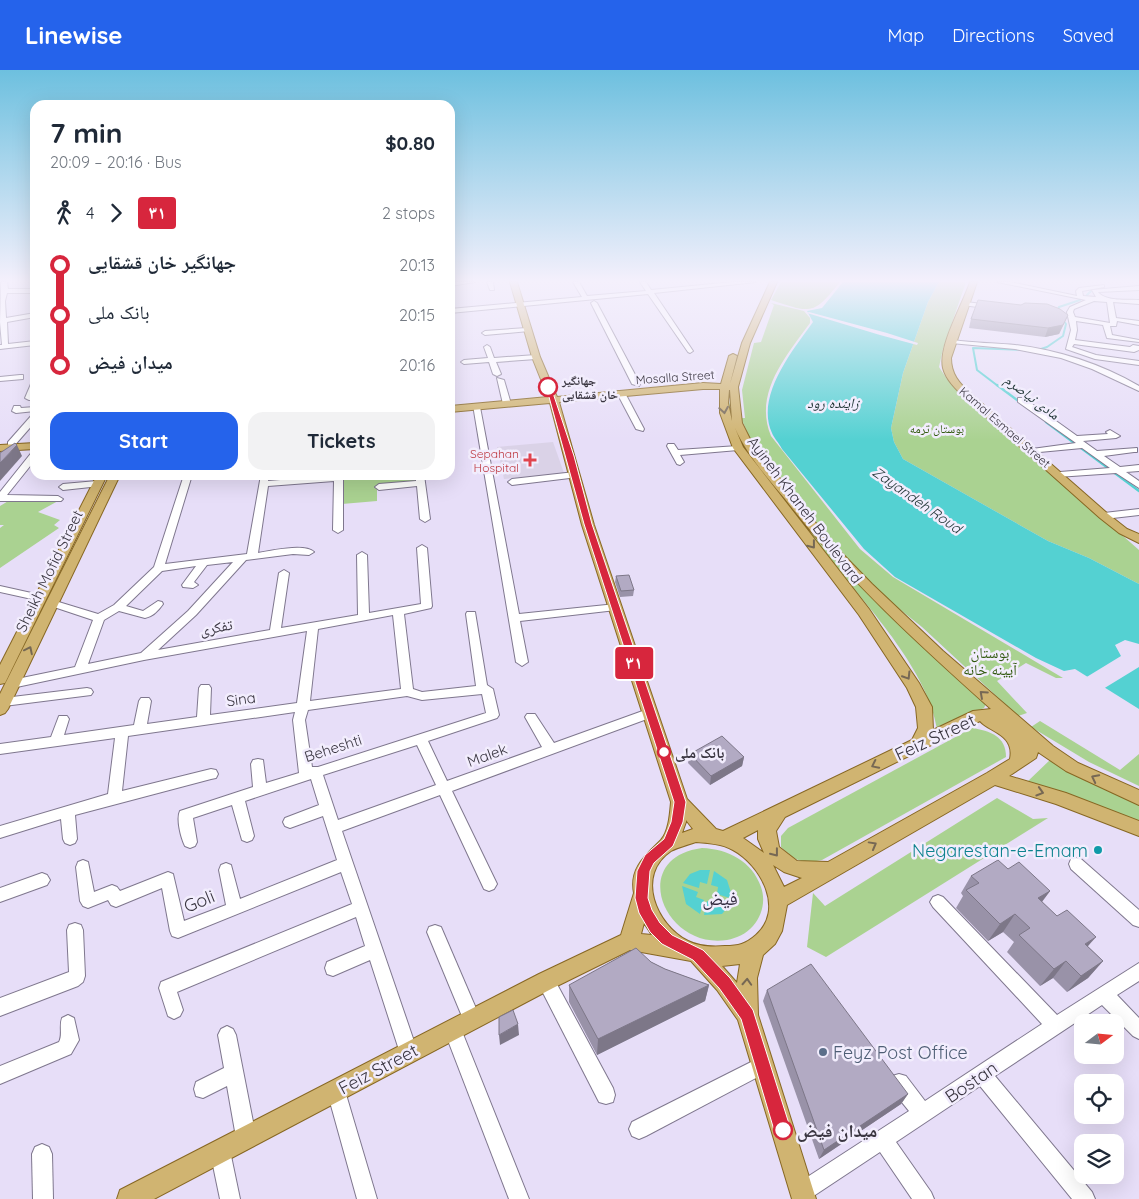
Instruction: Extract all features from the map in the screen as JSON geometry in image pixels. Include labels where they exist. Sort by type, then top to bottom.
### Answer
[{"type":"main road","points":[[529,335],[554,400],[588,524],[680,802],[677,822],[669,842]]},
{"type":"main road","name":"Ayineh Khaneh Boulevard","points":[[740,335],[729,387],[736,423],[748,446],[785,502],[864,612],[914,687],[924,707],[926,728],[918,743]]},
{"type":"main road","name":"Ayineh Khaneh Boulevard","points":[[751,335],[723,405],[727,424],[738,448],[785,502],[867,587],[1019,727]]},
{"type":"main road","name":"Kamal Esmael Street","points":[[955,335],[947,366],[958,385],[1104,516],[1121,530],[1139,539]]},
{"type":"main road","name":"Mosalla Street","points":[[455,409],[703,386],[729,387]]},
{"type":"main road","points":[[0,446],[11,444],[30,445]]},
{"type":"main road","points":[[0,446],[30,445]]},
{"type":"main road","name":"Sheikh Mofid Street","points":[[95,502],[100,480]]},
{"type":"main road","name":"Sheikh Mofid Street","points":[[2,706],[4,675],[47,601],[95,502],[111,480]]},
{"type":"main road","points":[[1121,530],[1139,548]]},
{"type":"main road","name":"Feiz Street","points":[[718,836],[780,811],[978,715],[992,715],[1010,720],[1019,727]]},
{"type":"main road","points":[[964,721],[983,720],[993,723],[1011,734],[1020,748],[1017,762]]},
{"type":"main road","points":[[779,900],[830,869],[993,778],[1030,754],[1031,746],[1027,736],[1019,727]]},
{"type":"main road","points":[[1019,727],[1047,750],[1072,766],[1139,798]]},
{"type":"main road","points":[[993,778],[1060,798],[1139,828]]},
{"type":"main road","points":[[680,802],[718,836],[738,844],[762,862],[770,873],[779,900],[779,911],[774,927],[764,941],[754,949],[728,958],[629,941],[642,898],[644,871],[649,859],[669,842],[682,837],[718,836]]},
{"type":"main road","points":[[780,811],[767,831],[767,841],[772,851],[780,860],[791,867],[803,870],[830,869]]},
{"type":"main road","points":[[642,898],[646,913],[655,927],[667,940],[690,952],[724,983],[747,1015]]},
{"type":"main road","name":"Feiz Street","points":[[129,1199],[149,1194],[246,1137],[546,981],[629,941]]},
{"type":"main road","points":[[754,949],[747,978],[747,1015],[803,1195]]},
{"type":"street","points":[[610,335],[636,384]]},
{"type":"street","points":[[679,335],[690,351]]},
{"type":"street","points":[[1070,345],[1072,335]]},
{"type":"street","points":[[1108,335],[1109,337],[1137,341]]},
{"type":"street","points":[[2,340],[30,341]]},
{"type":"street","points":[[953,342],[1029,350],[1102,368],[1139,388]]},
{"type":"street","points":[[1070,345],[1134,350],[1133,348],[1139,348]]},
{"type":"street","points":[[1070,345],[1095,357],[1139,363]]},
{"type":"street","points":[[487,347],[507,404]]},
{"type":"street","points":[[464,362],[536,357]]},
{"type":"street","points":[[0,379],[21,376]]},
{"type":"street","points":[[621,394],[640,429]]},
{"type":"street","points":[[1021,400],[1077,443],[1108,472],[1139,494]]},
{"type":"street","points":[[476,407],[522,662]]},
{"type":"street","points":[[18,408],[16,411],[30,413]]},
{"type":"street","points":[[11,444],[30,419]]},
{"type":"street","points":[[1055,431],[1077,443],[1139,485]]},
{"type":"street","points":[[1032,451],[1116,436]]},
{"type":"street","points":[[680,462],[673,449],[738,448]]},
{"type":"street","points":[[1094,454],[1134,450]]},
{"type":"street","points":[[0,498],[30,460]]},
{"type":"street","points":[[1060,475],[1139,468]]},
{"type":"street","points":[[512,482],[575,474]]},
{"type":"street","points":[[63,487],[100,480]]},
{"type":"street","points":[[80,668],[99,618],[118,607],[159,568],[186,480]]},
{"type":"street","points":[[144,656],[192,613],[248,556],[264,480]]},
{"type":"street","points":[[338,530],[339,480]]},
{"type":"street","points":[[379,486],[414,480]]},
{"type":"street","points":[[420,480],[425,519]]},
{"type":"street","points":[[0,498],[58,499]]},
{"type":"street","points":[[1104,516],[1139,512]]},
{"type":"street","name":"تفکری","points":[[4,675],[80,668],[275,631],[364,618],[427,606],[422,548]]},
{"type":"street","points":[[159,568],[293,551],[309,552]]},
{"type":"street","points":[[362,555],[364,618]]},
{"type":"street","points":[[193,585],[187,585],[204,562]]},
{"type":"street","points":[[275,631],[284,573]]},
{"type":"street","points":[[0,589],[47,601],[99,618]]},
{"type":"street","points":[[118,607],[145,615],[158,604]]},
{"type":"street","points":[[514,618],[616,607]]},
{"type":"street","points":[[398,611],[407,692]]},
{"type":"street","points":[[471,614],[485,689]]},
{"type":"street","points":[[313,626],[303,706],[298,720],[310,773],[327,808],[408,1053]]},
{"type":"street","points":[[204,720],[205,688]]},
{"type":"street","name":"Sina","points":[[0,749],[407,692],[422,696],[485,689]]},
{"type":"street","name":"Beheshti","points":[[190,842],[185,815],[493,715],[485,689]]},
{"type":"street","points":[[2,706],[87,692]]},
{"type":"street","points":[[140,729],[145,702]]},
{"type":"street","name":"Malek","points":[[333,828],[651,713]]},
{"type":"street","points":[[531,717],[551,750]]},
{"type":"street","points":[[56,741],[63,719]]},
{"type":"street","points":[[114,798],[122,732]]},
{"type":"street","points":[[420,738],[488,884]]},
{"type":"street","points":[[258,764],[260,790]]},
{"type":"street","points":[[0,832],[114,798],[211,774]]},
{"type":"street","points":[[237,798],[248,836]]},
{"type":"street","points":[[290,822],[327,808]]},
{"type":"street","points":[[68,812],[70,839]]},
{"type":"street","name":"Goli","points":[[83,866],[88,902],[112,892],[116,900],[168,880],[178,931],[345,864]]},
{"type":"street","points":[[1076,864],[1139,920]]},
{"type":"street","points":[[226,870],[234,908]]},
{"type":"street","points":[[0,895],[42,880]]},
{"type":"street","points":[[938,902],[1055,1025]]},
{"type":"street","points":[[174,1010],[167,988],[360,908]]},
{"type":"street","points":[[0,1007],[72,980],[77,976],[75,930]]},
{"type":"street","points":[[435,932],[472,1020]]},
{"type":"street","points":[[333,968],[374,950]]},
{"type":"street","name":"Bostan","points":[[803,1195],[1055,1025],[1139,971]]},
{"type":"street","points":[[546,981],[606,1095]]},
{"type":"street","points":[[1103,994],[1139,1030]]},
{"type":"street","points":[[0,1075],[66,1048],[70,1040],[68,1024]]},
{"type":"street","points":[[453,1030],[519,1199]]},
{"type":"street","points":[[226,1035],[246,1137]]},
{"type":"street","points":[[639,1129],[763,1065]]},
{"type":"street","points":[[888,1068],[923,1114]]},
{"type":"street","points":[[203,1089],[234,1072]]},
{"type":"street","points":[[983,1075],[1085,1199]]},
{"type":"street","points":[[336,1091],[367,1199]]},
{"type":"street","points":[[883,1140],[924,1199]]},
{"type":"street","points":[[220,1151],[230,1199]]},
{"type":"street","points":[[42,1154],[43,1199]]},
{"type":"shaded area","name":"Sepahan Hospital","points":[[553,442],[564,473],[504,479],[497,447]]},
{"type":"green space","name":"بوستان آیینه خانه","points":[[764,335],[802,335],[783,361],[769,390],[766,405],[771,436],[860,549],[893,577],[1063,678],[1056,678],[1026,663],[997,681],[1027,713],[1018,716],[922,627],[883,596],[848,564],[771,464],[765,464],[754,447],[741,418],[745,418],[742,390],[754,343],[761,342]]},
{"type":"green space","name":"بوستان ترمه","points":[[916,335],[948,335],[939,367],[947,379],[1139,550],[1139,584],[1089,558],[1048,541],[903,459],[894,442],[891,428],[903,373]]},
{"type":"green space","points":[[728,394],[732,418],[764,473],[986,704],[984,708],[937,729],[932,707],[922,686],[896,643],[744,451],[733,431],[730,421],[726,395]]},
{"type":"green space","points":[[344,480],[416,480],[416,482],[377,486],[377,501],[342,504]]},
{"type":"green space","points":[[10,500],[58,501],[38,512],[60,520],[54,525],[59,528],[0,568],[0,528],[4,525],[0,525],[0,506]]},
{"type":"green space","points":[[1040,721],[1120,770],[1139,754],[1139,786],[1089,762],[1031,727]]},
{"type":"green space","points":[[972,728],[991,733],[1000,739],[1006,757],[822,860],[800,861],[781,847],[781,836],[788,828]]},
{"type":"green space","points":[[1051,759],[1081,777],[1139,804],[1139,823],[1027,782]]},
{"type":"green space","points":[[997,798],[1033,819],[1048,818],[826,957],[807,947],[813,893],[825,906]]},
{"type":"green space","points":[[702,848],[721,851],[738,858],[752,870],[761,887],[763,903],[759,918],[750,929],[738,937],[727,940],[705,939],[686,931],[672,918],[663,901],[660,884],[665,868],[679,855]]},
{"type":"water","name":"زاینده رود","points":[[804,335],[916,335],[903,373],[891,428],[894,442],[903,459],[1048,541],[1089,558],[1139,584],[1139,709],[1075,669],[1064,671],[1036,658],[895,577],[864,549],[782,449],[772,433],[768,419],[768,404],[772,389]]},
{"type":"water","points":[[700,870],[710,870],[707,884],[700,882],[699,888],[683,883],[690,874]]},
{"type":"water","points":[[714,871],[727,880],[733,899],[717,894],[718,887],[711,885]]},
{"type":"water","points":[[682,886],[698,892],[696,897],[704,900],[700,914],[686,904]]},
{"type":"water","points":[[716,898],[732,902],[722,914],[704,915],[707,901],[714,903]]},
{"type":"pier","points":[[880,335],[892,335],[918,343],[917,345]]},
{"type":"pier","points":[[1125,640],[1139,644],[1139,667],[1103,689],[1085,678],[1121,656],[1115,645]]},
{"type":"building","points":[[15,443],[17,445],[0,463],[0,453]]},
{"type":"building","points":[[629,575],[634,590],[621,591],[616,576]]},
{"type":"building","points":[[722,736],[744,757],[711,776],[690,754]]},
{"type":"building","points":[[998,860],[1008,869],[1019,862],[1050,891],[1038,898],[1057,916],[1067,910],[1096,937],[1085,944],[1103,961],[1081,976],[1066,961],[1054,969],[1019,935],[1030,928],[1015,914],[1000,924],[966,890],[979,883],[971,876]]},
{"type":"building","points":[[636,948],[651,962],[709,985],[598,1039],[569,985]]},
{"type":"building","name":"Feyz Post Office","points":[[811,964],[908,1094],[824,1150],[767,990]]},
{"type":"building","points":[[513,1010],[518,1024],[499,1035],[499,1017]]},
{"type":"waterway","name":"مادی نیاصرم","points":[[1038,350],[1047,347],[1063,335]]},
{"type":"waterway","name":"مادی نیاصرم","points":[[998,386],[977,370],[973,348],[1027,350]]},
{"type":"waterway","name":"مادی نیاصرم","points":[[997,385],[1021,403]]},
{"type":"waterway","name":"مادی نیاصرم","points":[[1046,422],[1139,491]]},
{"type":"bus line","name":"۳۱","points":[[548,387],[554,400],[588,524],[680,802],[677,822],[669,842],[649,859],[644,871],[641,884],[646,913],[667,940],[698,955],[724,983],[747,1015],[783,1130]]},
{"type":"place","name":"جهانگیر خان قشقایی","points":[[548,387]]},
{"type":"place","name":"Sepahan Hospital","points":[[530,460]]},
{"type":"place","name":"بانک ملی","points":[[664,752]]},
{"type":"place","name":"Negarestan-e-Emam","points":[[1098,850]]},
{"type":"place","name":"Feyz Post Office","points":[[823,1052]]},
{"type":"place","name":"میدان فیض","points":[[783,1130]]},
{"type":"district","name":"فیض","points":[[720,898]]},
{"type":"water label","name":"Zayandeh Roud","points":[[917,500]]}]
